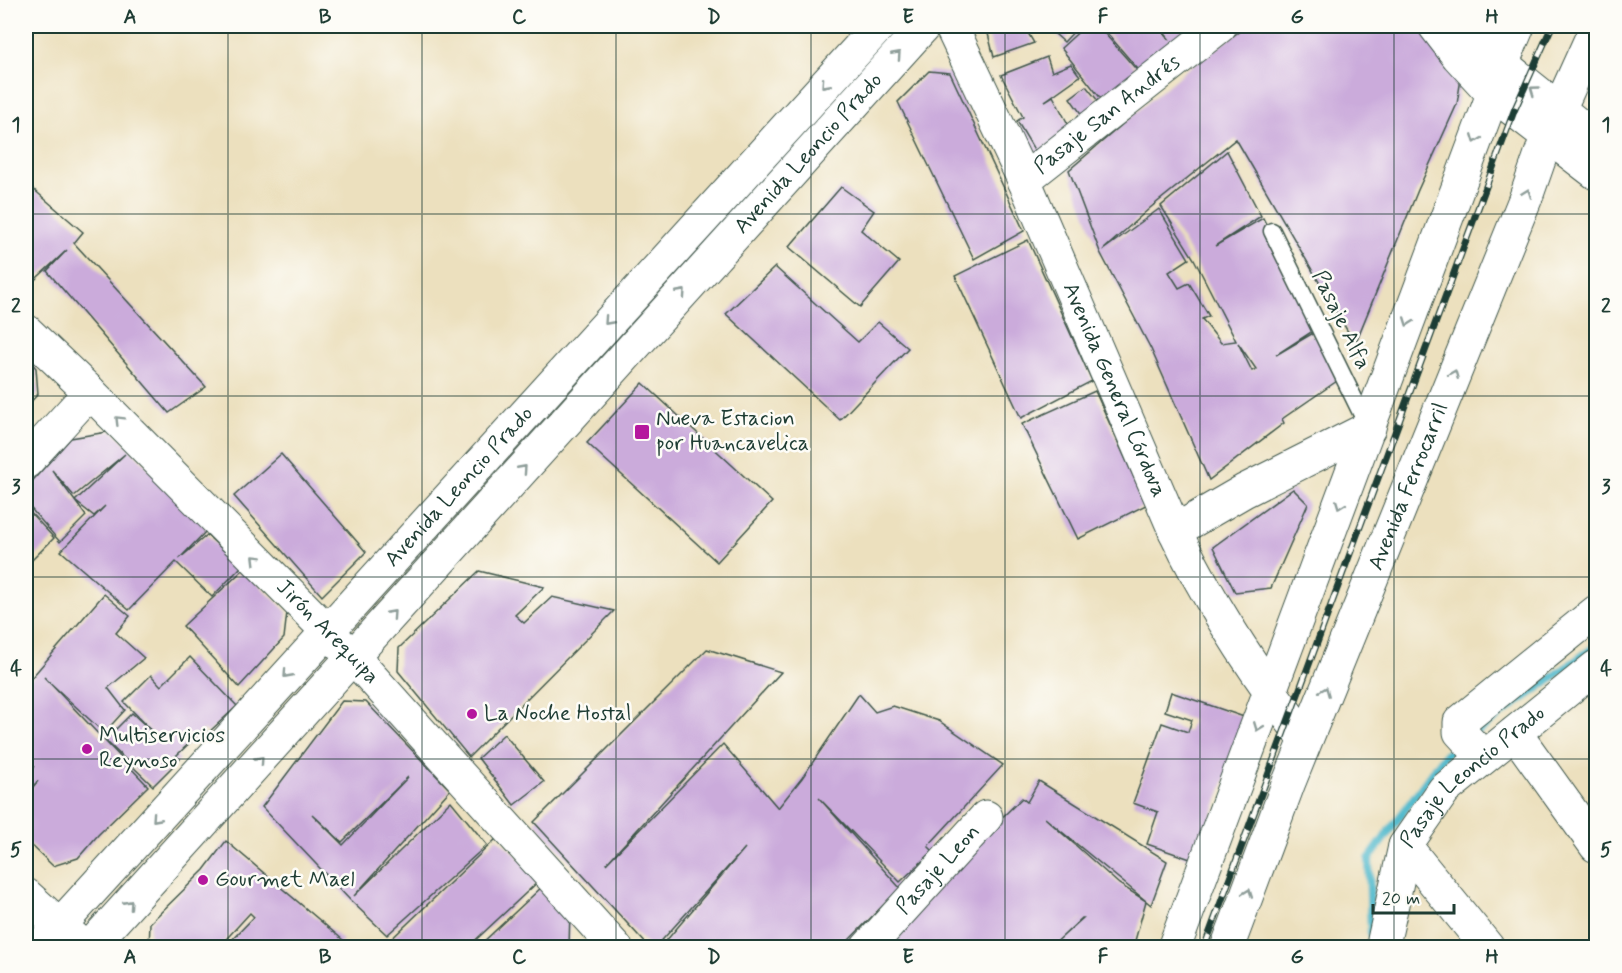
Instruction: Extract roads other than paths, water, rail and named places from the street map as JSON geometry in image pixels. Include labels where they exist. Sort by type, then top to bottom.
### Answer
[{"type":"main road","name":"Avenida Leoncio Prado","points":[[49,937],[879,26]]},
{"type":"main road","name":"Avenida Leoncio Prado","points":[[87,948],[924,26]]},
{"type":"main road","name":"Avenida General Córdova","points":[[951,26],[1024,180],[1175,531],[1199,580],[1270,693],[1305,740]]},
{"type":"main road","name":"Pasaje San Andrés","points":[[1024,180],[1220,26]]},
{"type":"main road","points":[[1435,26],[1458,56],[1497,79],[1554,122],[1596,173]]},
{"type":"main road","points":[[1472,26],[1497,79]]},
{"type":"main road","points":[[1174,948],[1518,26]]},
{"type":"main road","name":"Avenida Ferrocarril","points":[[1227,948],[1305,740],[1526,197],[1554,122],[1596,28]]},
{"type":"main road","points":[[1554,122],[1596,139]]},
{"type":"main road","points":[[633,294],[659,318]]},
{"type":"main road","name":"Jirón Arequipa","points":[[26,331],[90,392],[353,657],[597,940]]},
{"type":"main road","points":[[26,462],[90,392]]},
{"type":"main road","points":[[1175,531],[1244,491],[1368,428]]},
{"type":"main road","points":[[466,477],[494,501]]},
{"type":"main road","points":[[1484,757],[1460,732],[1460,722],[1596,612]]},
{"type":"main road","name":"Pasaje Leoncio Prado","points":[[1384,948],[1405,846],[1444,790],[1515,733],[1589,685]]},
{"type":"main road","points":[[1515,733],[1596,846]]},
{"type":"main road","name":"Pasaje Leon","points":[[867,948],[986,818]]},
{"type":"main road","points":[[1405,846],[1488,948]]},
{"type":"main road","points":[[26,895],[49,937],[87,948]]},
{"type":"lane","name":"Pasaje Alfa","points":[[1272,231],[1368,428]]},
{"type":"waterway","points":[[1471,736],[1596,646]]},
{"type":"waterway","points":[[1371,935],[1369,859],[1444,756],[1461,744]]},
{"type":"railway","points":[[1204,948],[1514,111],[1552,26]]},
{"type":"place","name":"Nueva Estacion por Huancavelica","points":[[642,432]]},
{"type":"place","name":"La Noche Hostal","points":[[472,714]]},
{"type":"place","name":"Multiservicios Reynoso","points":[[87,749]]},
{"type":"place","name":"Gourmet Mael","points":[[203,880]]}]
